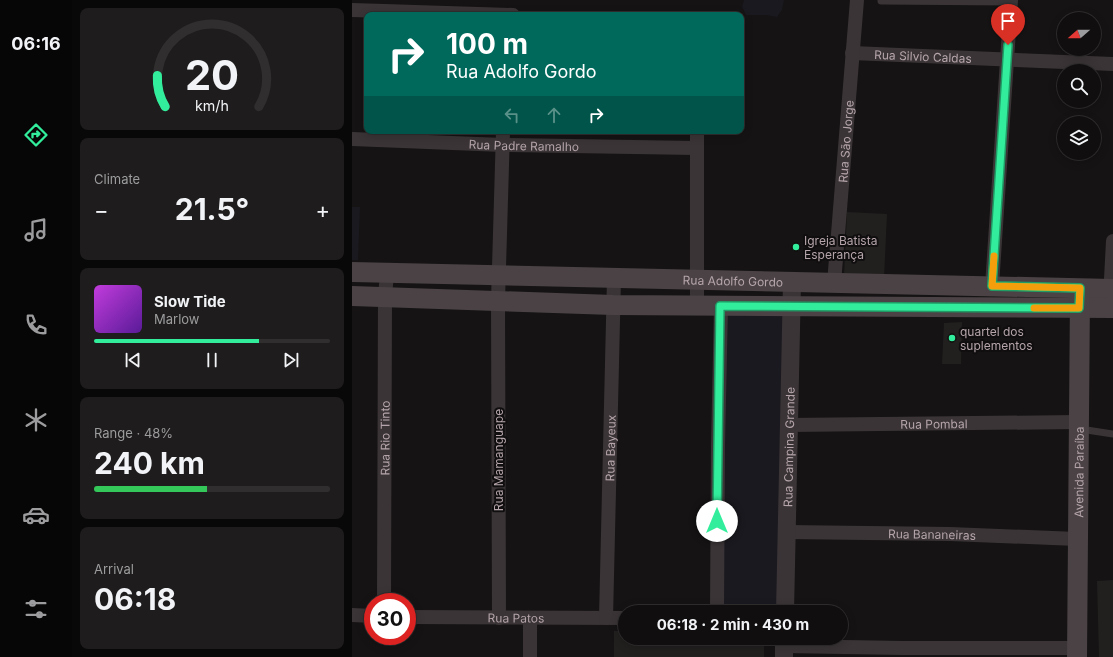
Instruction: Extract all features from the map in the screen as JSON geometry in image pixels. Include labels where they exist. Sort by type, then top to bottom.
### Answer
[{"type":"main road","name":"Rua Adolfo Gordo","points":[[352,272],[1080,288],[1111,298]]},
{"type":"main road","name":"Avenida Paraíba","points":[[1077,652],[1080,288]]},
{"type":"main road","name":"Rua Adolfo Gordo","points":[[352,296],[613,305],[1079,308],[1111,298]]},
{"type":"street","name":"Rua São Jorge","points":[[834,283],[857,0]]},
{"type":"street","points":[[992,286],[1011,1]]},
{"type":"street","points":[[352,10],[413,12]]},
{"type":"street","name":"Rua Silvio Caldas","points":[[852,53],[1113,64]]},
{"type":"street","points":[[697,134],[697,306]]},
{"type":"street","name":"Rua Padre Ramalho","points":[[352,139],[503,138],[696,148]]},
{"type":"street","name":"Rua Mamanguape","points":[[498,618],[498,301],[503,138]]},
{"type":"street","points":[[1111,298],[1113,241]]},
{"type":"street","name":"Rua Rio Tinto","points":[[384,593],[387,273]]},
{"type":"street","name":"Rua Bayeux","points":[[606,618],[614,278]]},
{"type":"street","name":"Rua Campina Grande","points":[[785,605],[792,282]]},
{"type":"street","points":[[717,605],[720,306]]},
{"type":"street","name":"Rua Pombal","points":[[789,425],[1078,425]]},
{"type":"street","name":"Rua Bananeiras","points":[[786,532],[950,534],[1078,539]]},
{"type":"street","points":[[352,615],[364,616]]},
{"type":"street","name":"Rua Patos","points":[[416,617],[618,618]]},
{"type":"street","points":[[530,618],[530,657]]},
{"type":"street","points":[[784,647],[904,652],[1077,652]]},
{"type":"lane","points":[[881,1],[1011,1]]},
{"type":"lane","points":[[1078,425],[1113,434]]},
{"type":"shaded area","points":[[744,0],[784,0],[782,10],[777,17],[766,15],[746,15],[742,7]]},
{"type":"shaded area","points":[[352,207],[360,207],[358,260],[352,260]]},
{"type":"shaded area","points":[[847,212],[887,214],[884,278],[844,276]]},
{"type":"shaded area","points":[[727,311],[785,313],[779,605],[721,605]]},
{"type":"shaded area","name":"quartel dos suplementos","points":[[962,322],[961,364],[942,364],[944,323]]},
{"type":"shaded area","points":[[1113,580],[1113,657],[1099,657],[1097,581]]},
{"type":"shaded area","points":[[614,631],[618,631],[618,645],[764,645],[764,657],[614,657]]},
{"type":"slow traffic","points":[[994,256],[992,286],[1080,288],[1079,308],[1034,308]]},
{"type":"place","name":"Igreja Batista Esperança","points":[[796,247]]},
{"type":"place","name":"quartel dos suplementos","points":[[952,338]]},
{"type":"route","points":[[717,521],[720,306],[1079,308],[1080,288],[992,286],[1008,45]]}]
